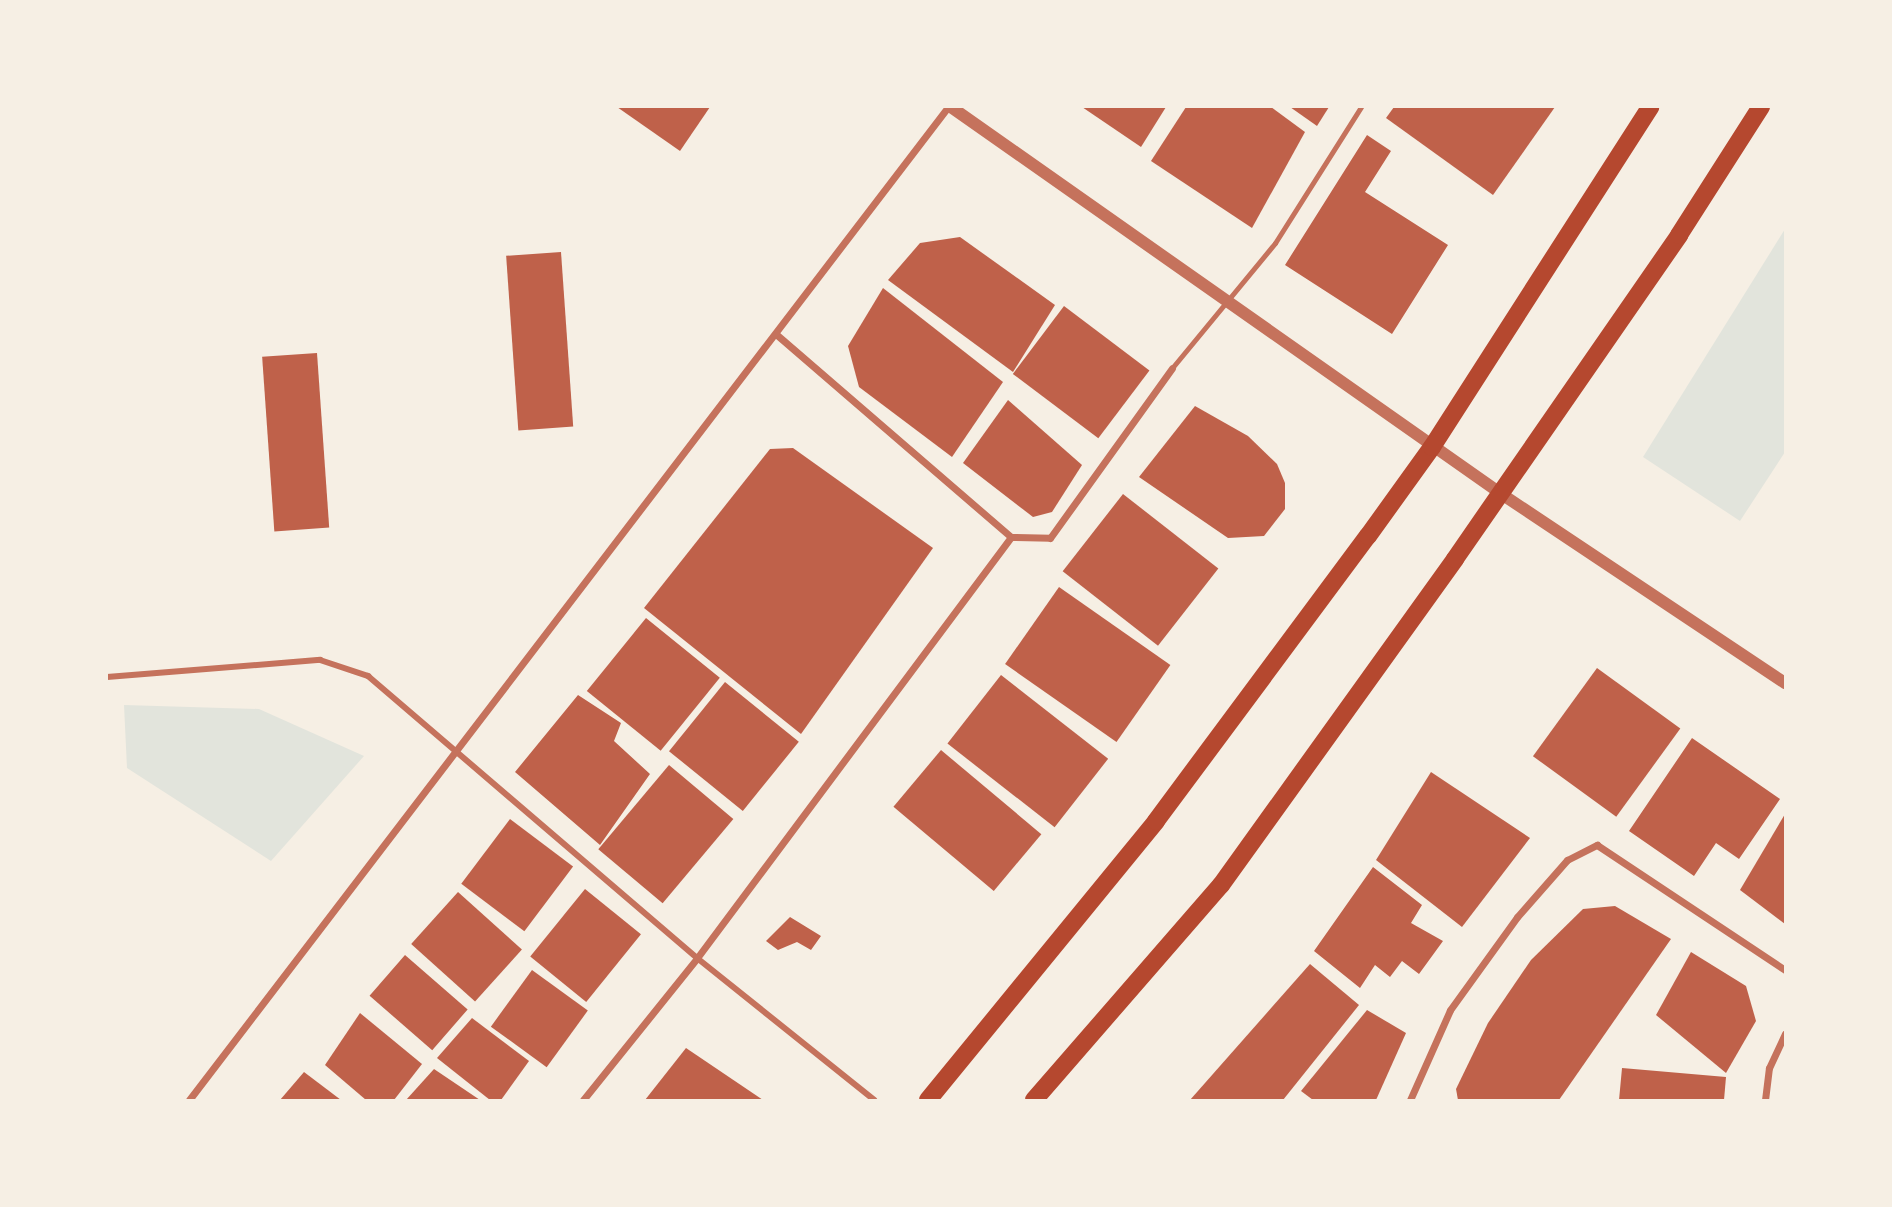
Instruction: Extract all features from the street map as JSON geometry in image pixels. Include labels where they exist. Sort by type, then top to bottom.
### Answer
[{"type":"main road","points":[[928,1100],[1156,821],[1432,447],[1650,107]]},
{"type":"main road","points":[[1034,1100],[1221,885],[1500,493],[1679,235],[1761,107]]},
{"type":"street","points":[[189,1100],[949,107],[1432,447],[1785,683]]},
{"type":"street","points":[[777,335],[1011,537],[1050,538],[1172,368]]},
{"type":"street","points":[[583,1100],[697,958],[1011,537]]},
{"type":"street","points":[[107,677],[320,660],[368,676],[697,958],[874,1100]]},
{"type":"street","points":[[1410,1100],[1450,1010],[1517,917],[1567,860],[1598,845],[1785,970]]},
{"type":"street","points":[[1765,1100],[1769,1068],[1785,1034]]},
{"type":"lane","points":[[1172,368],[1275,243],[1361,107]]},
{"type":"shaded area","points":[[1785,229],[1785,452],[1740,521],[1643,457]]},
{"type":"shaded area","points":[[124,705],[259,709],[364,756],[271,861],[127,768]]},
{"type":"building","points":[[617,107],[710,107],[680,151]]},
{"type":"building","points":[[1082,107],[1166,107],[1141,147]]},
{"type":"building","points":[[1186,107],[1271,107],[1305,132],[1252,228],[1151,161]]},
{"type":"building","points":[[1290,107],[1329,107],[1317,126]]},
{"type":"building","points":[[1394,107],[1555,107],[1493,195],[1386,118]]},
{"type":"building","points":[[1367,135],[1391,151],[1365,192],[1448,245],[1392,334],[1285,265]]},
{"type":"building","points":[[960,237],[1055,305],[1013,372],[888,280],[920,243]]},
{"type":"building","points":[[561,252],[573,427],[518,430],[506,256]]},
{"type":"building","points":[[883,288],[1003,382],[952,457],[859,387],[848,346]]},
{"type":"building","points":[[1064,306],[1149,370],[1098,438],[1013,374]]},
{"type":"building","points":[[317,353],[329,528],[274,531],[262,357]]},
{"type":"building","points":[[1008,400],[1082,465],[1052,512],[1033,517],[963,463]]},
{"type":"building","points":[[1195,406],[1248,436],[1277,464],[1285,483],[1285,509],[1264,536],[1228,538],[1139,477]]},
{"type":"building","points":[[793,448],[933,548],[801,734],[644,608],[770,449]]},
{"type":"building","points":[[1123,494],[1218,568],[1158,646],[1063,571]]},
{"type":"building","points":[[1059,587],[1170,665],[1116,742],[1005,664]]},
{"type":"building","points":[[646,618],[720,678],[661,751],[587,691]]},
{"type":"building","points":[[1597,668],[1680,729],[1616,817],[1533,756]]},
{"type":"building","points":[[1001,675],[1108,759],[1055,827],[947,744]]},
{"type":"building","points":[[725,682],[799,742],[743,811],[669,751]]},
{"type":"building","points":[[578,695],[621,723],[614,741],[650,774],[600,845],[515,772]]},
{"type":"building","points":[[1692,738],[1780,799],[1739,859],[1716,843],[1694,876],[1629,831]]},
{"type":"building","points":[[941,750],[1041,834],[994,891],[893,807]]},
{"type":"building","points":[[669,765],[733,819],[663,903],[598,849]]},
{"type":"building","points":[[1431,772],[1530,838],[1462,927],[1376,860]]},
{"type":"building","points":[[1785,814],[1785,924],[1740,890]]},
{"type":"building","points":[[510,819],[573,867],[524,931],[461,884]]},
{"type":"building","points":[[1373,867],[1422,905],[1411,923],[1443,941],[1419,974],[1402,961],[1390,977],[1375,965],[1360,988],[1314,951]]},
{"type":"building","points":[[585,889],[641,934],[586,1002],[530,957]]},
{"type":"building","points":[[458,892],[522,950],[475,1002],[411,944]]},
{"type":"building","points":[[1615,906],[1671,939],[1559,1100],[1458,1100],[1456,1089],[1488,1023],[1531,960],[1583,909]]},
{"type":"building","points":[[790,917],[821,936],[811,950],[797,942],[778,950],[766,941]]},
{"type":"building","points":[[1691,952],[1746,986],[1756,1021],[1726,1073],[1656,1015]]},
{"type":"building","points":[[405,955],[468,1009],[432,1050],[370,996]]},
{"type":"building","points":[[1310,964],[1359,1005],[1283,1100],[1190,1100]]},
{"type":"building","points":[[532,970],[588,1011],[547,1067],[491,1027]]},
{"type":"building","points":[[1367,1010],[1406,1033],[1376,1100],[1313,1100],[1301,1091]]},
{"type":"building","points":[[360,1013],[422,1064],[394,1100],[366,1100],[325,1065]]},
{"type":"building","points":[[472,1018],[529,1061],[501,1100],[490,1100],[437,1058]]},
{"type":"building","points":[[686,1048],[763,1100],[645,1100]]},
{"type":"building","points":[[1622,1068],[1726,1077],[1724,1100],[1619,1100]]},
{"type":"building","points":[[434,1069],[480,1100],[406,1100]]},
{"type":"building","points":[[304,1072],[341,1100],[280,1100]]}]
